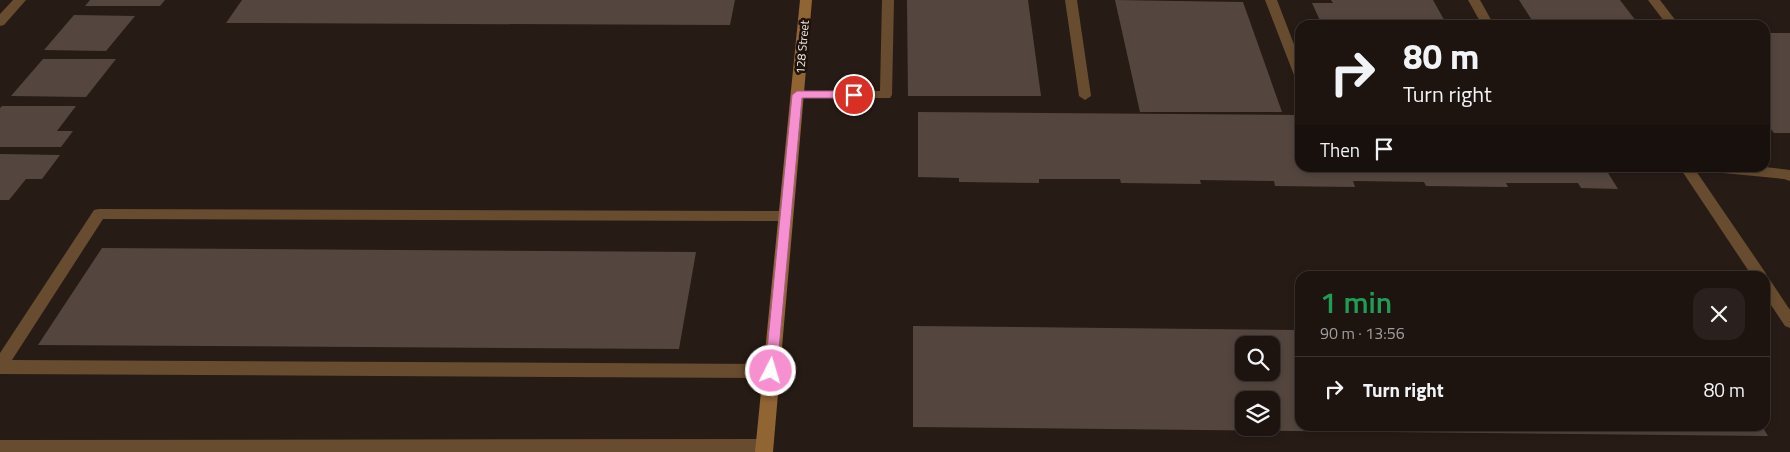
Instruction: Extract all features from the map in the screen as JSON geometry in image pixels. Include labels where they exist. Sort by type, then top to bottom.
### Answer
[{"type":"main road","name":"128 Street","points":[[764,449],[806,0]]},
{"type":"street","points":[[0,22],[20,0]]},
{"type":"lane","points":[[797,95],[886,95],[888,0]]},
{"type":"lane","points":[[1070,0],[1085,96]]},
{"type":"lane","points":[[1271,0],[1295,62]]},
{"type":"lane","points":[[1474,0],[1485,20]]},
{"type":"lane","points":[[1654,0],[1669,20]]},
{"type":"lane","points":[[1690,172],[1757,271]]},
{"type":"lane","points":[[1761,172],[1789,175]]},
{"type":"lane","points":[[0,366],[98,214],[785,216]]},
{"type":"lane","points":[[1770,292],[1790,322]]},
{"type":"lane","points":[[0,366],[771,371]]},
{"type":"lane","points":[[0,447],[764,449]]},
{"type":"building","points":[[90,0],[165,0],[160,6],[85,6]]},
{"type":"building","points":[[242,0],[735,0],[730,25],[226,23]]},
{"type":"building","points":[[907,0],[1028,0],[1041,96],[908,96]]},
{"type":"building","points":[[1115,0],[1243,2],[1282,112],[1140,112]]},
{"type":"building","points":[[1331,0],[1433,0],[1444,20],[1320,20],[1312,3],[1333,3]]},
{"type":"building","points":[[1519,0],[1620,0],[1635,20],[1532,20]]},
{"type":"building","points":[[74,15],[135,16],[106,51],[44,50]]},
{"type":"building","points":[[1770,33],[1790,33],[1790,133],[1774,133],[1770,128]]},
{"type":"building","points":[[43,59],[116,59],[86,97],[11,96]]},
{"type":"building","points":[[2,106],[76,106],[57,131],[73,131],[61,147],[0,147],[0,108]]},
{"type":"building","points":[[918,112],[1295,115],[1295,172],[1607,172],[1618,189],[1581,188],[1578,183],[1506,183],[1508,187],[1426,186],[1424,182],[1353,181],[1355,187],[1275,186],[1274,181],[1200,180],[1201,184],[1121,183],[1120,179],[1039,179],[1039,183],[959,182],[959,178],[918,177]]},
{"type":"building","points":[[0,154],[60,155],[42,179],[26,179],[9,200],[0,200]]},
{"type":"building","points":[[102,248],[696,252],[679,349],[38,345]]},
{"type":"building","points":[[913,326],[1295,330],[1295,431],[1765,431],[1768,436],[1280,431],[1280,391],[1235,391],[1235,430],[913,427]]},
{"type":"route","points":[[771,371],[797,95],[854,95]]}]
